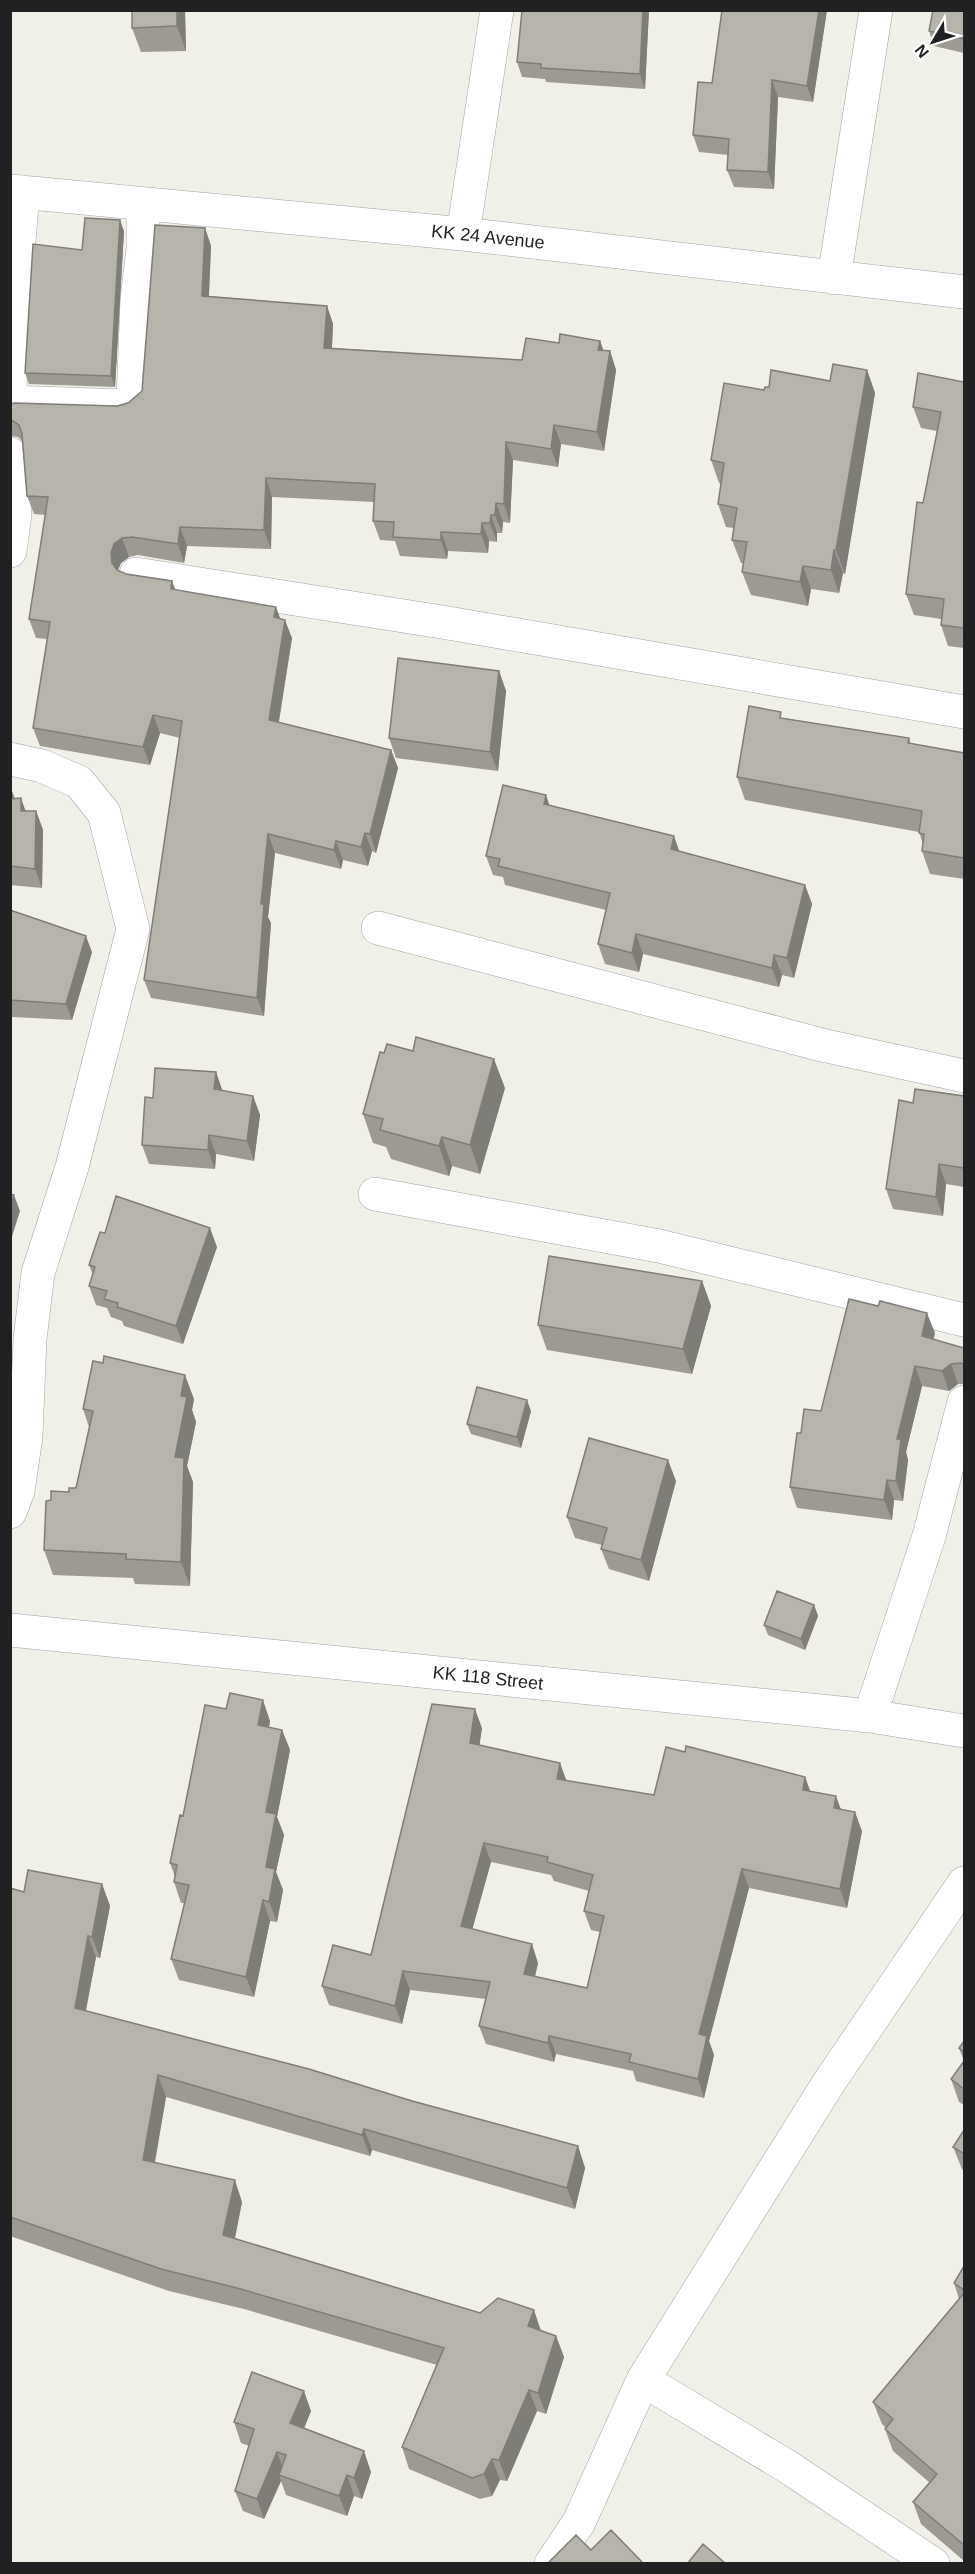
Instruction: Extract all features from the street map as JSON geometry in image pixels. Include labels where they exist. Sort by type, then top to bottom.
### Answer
[{"type":"street","points":[[463,234],[496,10]]},
{"type":"street","points":[[834,278],[876,10]]},
{"type":"street","points":[[17,192],[11,338],[11,404],[124,406],[133,400],[137,298],[143,249],[143,204]]},
{"type":"street","name":"KK 24 Avenue","points":[[17,192],[463,234],[964,292]]},
{"type":"street","points":[[10,454],[15,514],[10,551]]},
{"type":"street","points":[[135,574],[460,625],[964,712]]},
{"type":"street","points":[[10,759],[42,766],[79,782],[104,813],[133,929],[72,1167],[38,1273],[30,1339],[26,1436],[18,1491],[10,1512]]},
{"type":"street","points":[[378,928],[822,1046],[964,1076]]},
{"type":"street","points":[[375,1194],[658,1246],[964,1320]]},
{"type":"street","points":[[870,1716],[929,1536],[964,1402]]},
{"type":"street","name":"KK 118 Street","points":[[10,1630],[870,1716],[964,1731]]},
{"type":"street","points":[[551,2564],[579,2522],[643,2380],[828,2084],[964,1883]]},
{"type":"street","points":[[643,2380],[788,2467],[933,2564]]},
{"type":"building","points":[[132,10],[177,10],[177,26],[132,28]]},
{"type":"building","points":[[522,10],[643,10],[640,74],[541,68],[541,64],[517,62]]},
{"type":"building","points":[[722,10],[819,10],[807,86],[772,80],[768,172],[727,170],[729,139],[693,135],[698,82],[712,83]]},
{"type":"building","points":[[933,10],[964,10],[964,39],[929,31]]},
{"type":"building","points":[[85,218],[120,220],[111,376],[25,373],[33,244],[82,250]]},
{"type":"building","points":[[155,225],[205,228],[202,296],[327,306],[324,348],[522,360],[526,338],[559,343],[560,334],[600,341],[598,350],[610,351],[597,432],[554,425],[551,449],[506,442],[504,504],[496,503],[495,515],[491,515],[490,523],[482,523],[481,534],[441,532],[441,540],[393,537],[394,522],[373,521],[375,484],[266,478],[264,530],[180,527],[178,544],[132,537],[122,538],[114,544],[111,553],[112,563],[117,570],[126,574],[172,581],[171,589],[276,607],[274,617],[285,620],[269,720],[391,750],[370,834],[365,833],[361,847],[336,841],[334,850],[268,834],[261,904],[264,904],[257,998],[144,980],[182,721],[153,715],[143,747],[33,728],[50,622],[29,619],[48,497],[27,496],[22,434],[19,425],[10,419],[10,404],[117,406],[128,403],[142,391]]},
{"type":"building","points":[[833,364],[867,370],[831,570],[803,566],[800,582],[742,572],[747,542],[732,540],[737,508],[718,504],[724,463],[711,460],[724,383],[764,390],[765,387],[769,387],[771,370],[830,381]]},
{"type":"building","points":[[918,373],[964,382],[964,628],[941,625],[944,599],[906,594],[917,502],[923,503],[941,412],[913,407]]},
{"type":"building","points":[[398,658],[499,671],[490,752],[389,738]]},
{"type":"building","points":[[749,706],[781,712],[780,718],[909,738],[908,743],[964,753],[964,858],[922,851],[924,834],[919,833],[922,811],[737,777]]},
{"type":"building","points":[[503,785],[546,795],[544,804],[674,836],[671,849],[805,885],[787,958],[774,955],[772,968],[636,934],[632,953],[598,944],[610,893],[498,866],[500,859],[486,856]]},
{"type":"building","points":[[21,798],[21,811],[36,811],[35,869],[10,866],[10,799]]},
{"type":"building","points":[[10,910],[86,936],[66,1004],[10,1000]]},
{"type":"building","points":[[416,1037],[494,1059],[470,1145],[442,1137],[439,1146],[380,1130],[383,1119],[363,1114],[380,1052],[384,1053],[387,1044],[413,1051]]},
{"type":"building","points":[[155,1068],[216,1072],[214,1089],[253,1096],[247,1141],[209,1135],[208,1150],[142,1145],[145,1097],[153,1098]]},
{"type":"building","points":[[915,1089],[964,1096],[964,1168],[939,1164],[936,1197],[886,1189],[899,1100],[913,1103]]},
{"type":"building","points":[[10,1194],[14,1195],[10,1206]]},
{"type":"building","points":[[116,1196],[210,1228],[176,1326],[117,1307],[118,1303],[104,1299],[107,1291],[89,1286],[95,1267],[89,1265],[100,1232],[105,1233]]},
{"type":"building","points":[[549,1256],[702,1281],[683,1349],[538,1325]]},
{"type":"building","points":[[849,1299],[878,1306],[880,1301],[927,1313],[922,1336],[964,1348],[964,1365],[951,1364],[942,1371],[915,1366],[897,1439],[901,1439],[896,1481],[887,1480],[884,1500],[790,1487],[797,1433],[801,1433],[804,1409],[821,1411]]},
{"type":"building","points":[[104,1356],[185,1375],[181,1396],[187,1397],[175,1457],[184,1458],[181,1562],[126,1559],[126,1554],[44,1550],[46,1501],[51,1500],[51,1491],[69,1492],[69,1488],[76,1488],[93,1411],[83,1409],[93,1361],[103,1363]]},
{"type":"building","points":[[477,1387],[527,1400],[517,1437],[467,1424]]},
{"type":"building","points":[[589,1438],[668,1460],[641,1560],[601,1549],[607,1528],[567,1517]]},
{"type":"building","points":[[777,1591],[814,1605],[801,1639],[764,1625]]},
{"type":"building","points":[[230,1693],[263,1700],[258,1725],[282,1730],[266,1812],[276,1814],[266,1867],[275,1869],[269,1902],[263,1900],[246,1977],[171,1959],[189,1885],[174,1882],[177,1865],[170,1863],[180,1815],[183,1816],[205,1705],[226,1709]]},
{"type":"building","points":[[432,1704],[475,1709],[470,1743],[560,1763],[557,1779],[654,1795],[666,1747],[685,1752],[686,1746],[805,1777],[803,1790],[836,1796],[834,1808],[855,1812],[840,1889],[742,1869],[699,2034],[707,2036],[698,2079],[629,2062],[631,2054],[549,2036],[548,2043],[479,2026],[490,1982],[403,1971],[395,2006],[322,1986],[333,1945],[371,1955]],"holes":[[[484,1843],[548,1857],[547,1862],[593,1875],[584,1911],[604,1916],[587,1988],[524,1974],[532,1944],[461,1926]]]},
{"type":"building","points":[[28,1870],[102,1884],[92,1937],[88,1936],[75,2008],[309,2069],[412,2101],[578,2146],[567,2188],[364,2129],[362,2135],[158,2075],[143,2160],[235,2180],[223,2235],[480,2313],[498,2298],[534,2310],[528,2326],[556,2336],[538,2393],[529,2390],[499,2460],[492,2459],[484,2474],[472,2478],[402,2447],[444,2348],[237,2288],[161,2269],[10,2217],[10,1888],[24,1892]]},
{"type":"building","points":[[964,2041],[964,2052],[959,2048]]},
{"type":"building","points":[[964,2061],[964,2089],[951,2079]]},
{"type":"building","points":[[964,2130],[964,2154],[953,2147]]},
{"type":"building","points":[[964,2266],[964,2290],[954,2283]]},
{"type":"building","points":[[964,2293],[964,2545],[913,2502],[937,2474],[885,2429],[893,2419],[873,2402]]},
{"type":"building","points":[[252,2372],[304,2391],[290,2423],[364,2451],[354,2478],[347,2475],[339,2496],[279,2475],[286,2455],[277,2452],[257,2499],[235,2491],[254,2429],[234,2422]]},
{"type":"building","points":[[611,2530],[644,2564],[548,2563],[576,2535],[591,2550]]},
{"type":"building","points":[[703,2544],[726,2564],[687,2564]]}]
